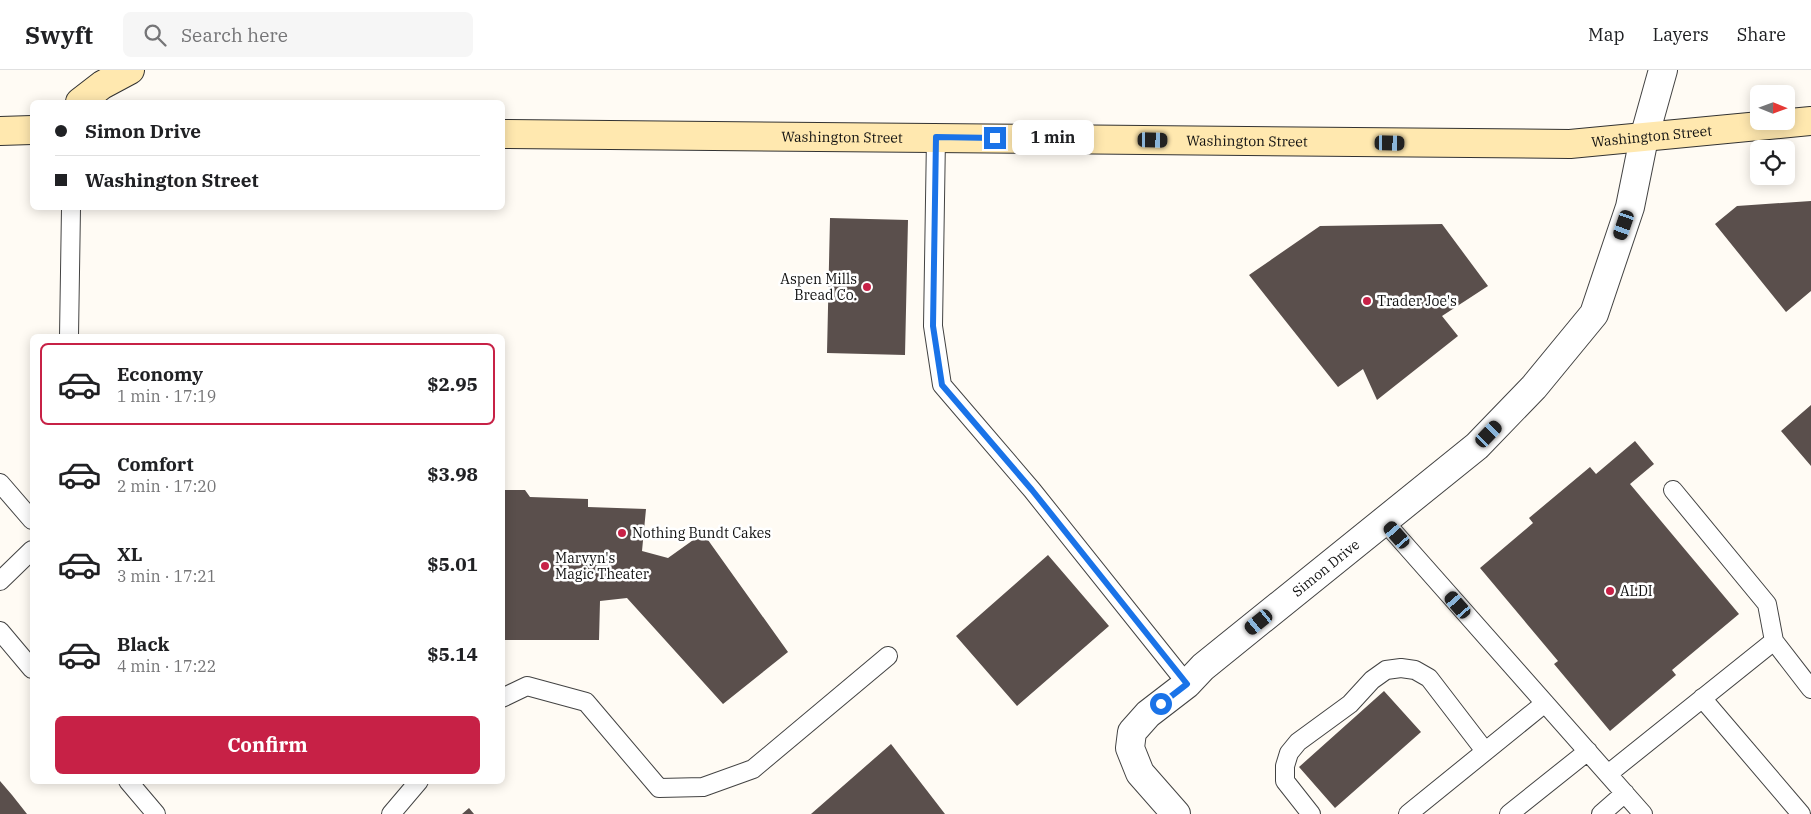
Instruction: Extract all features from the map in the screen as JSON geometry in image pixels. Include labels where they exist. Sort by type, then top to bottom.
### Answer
[{"type":"main road","points":[[82,100],[102,84],[130,70]]},
{"type":"main road","name":"Washington Street","points":[[505,134],[1570,144],[1811,121]]},
{"type":"main road","points":[[0,131],[30,130]]},
{"type":"street","name":"Simon Drive","points":[[1176,814],[1140,773],[1130,748],[1132,732],[1148,714],[1187,684],[1203,667],[1477,446],[1534,387],[1594,314],[1630,207],[1644,138],[1663,70]]},
{"type":"lane","points":[[936,137],[933,326],[942,385],[1032,490],[1187,684]]},
{"type":"lane","points":[[69,334],[70,210]]},
{"type":"lane","points":[[0,483],[30,518]]},
{"type":"lane","points":[[1673,490],[1767,604],[1774,641],[1811,689]]},
{"type":"lane","points":[[1384,520],[1643,814]]},
{"type":"lane","points":[[0,581],[30,552]]},
{"type":"lane","points":[[0,631],[30,667]]},
{"type":"lane","points":[[1608,774],[1774,641]]},
{"type":"lane","points":[[505,697],[527,686],[586,702],[659,788],[703,787],[753,769],[888,656]]},
{"type":"lane","points":[[1311,814],[1286,781],[1285,766],[1289,753],[1298,742],[1350,704],[1372,680],[1386,670],[1408,669],[1429,678],[1485,751]]},
{"type":"lane","points":[[1702,698],[1801,814]]},
{"type":"lane","points":[[1408,814],[1545,703]]},
{"type":"lane","points":[[1509,814],[1588,752]]},
{"type":"lane","points":[[131,784],[156,814]]},
{"type":"lane","points":[[391,814],[416,784]]},
{"type":"lane","points":[[1601,814],[1625,793]]},
{"type":"building","points":[[1811,201],[1811,291],[1786,312],[1715,224],[1737,206]]},
{"type":"building","name":"Aspen Mills Bread Co.","points":[[830,218],[908,220],[905,355],[827,353]]},
{"type":"building","name":"Trader Joe's","points":[[1442,224],[1488,286],[1442,316],[1458,336],[1377,400],[1363,369],[1338,387],[1249,275],[1320,226]]},
{"type":"building","points":[[1811,405],[1811,466],[1781,431]]},
{"type":"building","name":"ALDI","points":[[1635,441],[1654,464],[1630,484],[1739,614],[1672,670],[1676,675],[1610,731],[1554,664],[1558,661],[1480,568],[1533,523],[1529,518],[1590,467],[1596,474]]},
{"type":"building","points":[[505,490],[525,490],[530,497],[588,499],[588,507],[646,509],[642,551],[668,558],[703,533],[788,652],[723,704],[627,598],[600,601],[599,640],[505,640]]},
{"type":"building","points":[[1048,555],[1109,626],[1017,706],[956,636]]},
{"type":"building","points":[[1384,691],[1421,732],[1335,808],[1299,767]]},
{"type":"building","points":[[891,744],[945,814],[811,814]]},
{"type":"building","points":[[0,781],[12,795],[27,814],[0,814]]},
{"type":"building","points":[[469,808],[474,814],[462,814]]},
{"type":"place","name":"Aspen Mills Bread Co.","points":[[867,287]]},
{"type":"place","name":"Trader Joe's","points":[[1367,301]]},
{"type":"place","name":"Nothing Bundt Cakes","points":[[622,533]]},
{"type":"place","name":"Marvyn's Magic Theater","points":[[545,566]]},
{"type":"place","name":"ALDI","points":[[1610,591]]},
{"type":"route","points":[[995,138],[936,137],[933,326],[942,385],[1032,490],[1187,684],[1161,704]]}]
